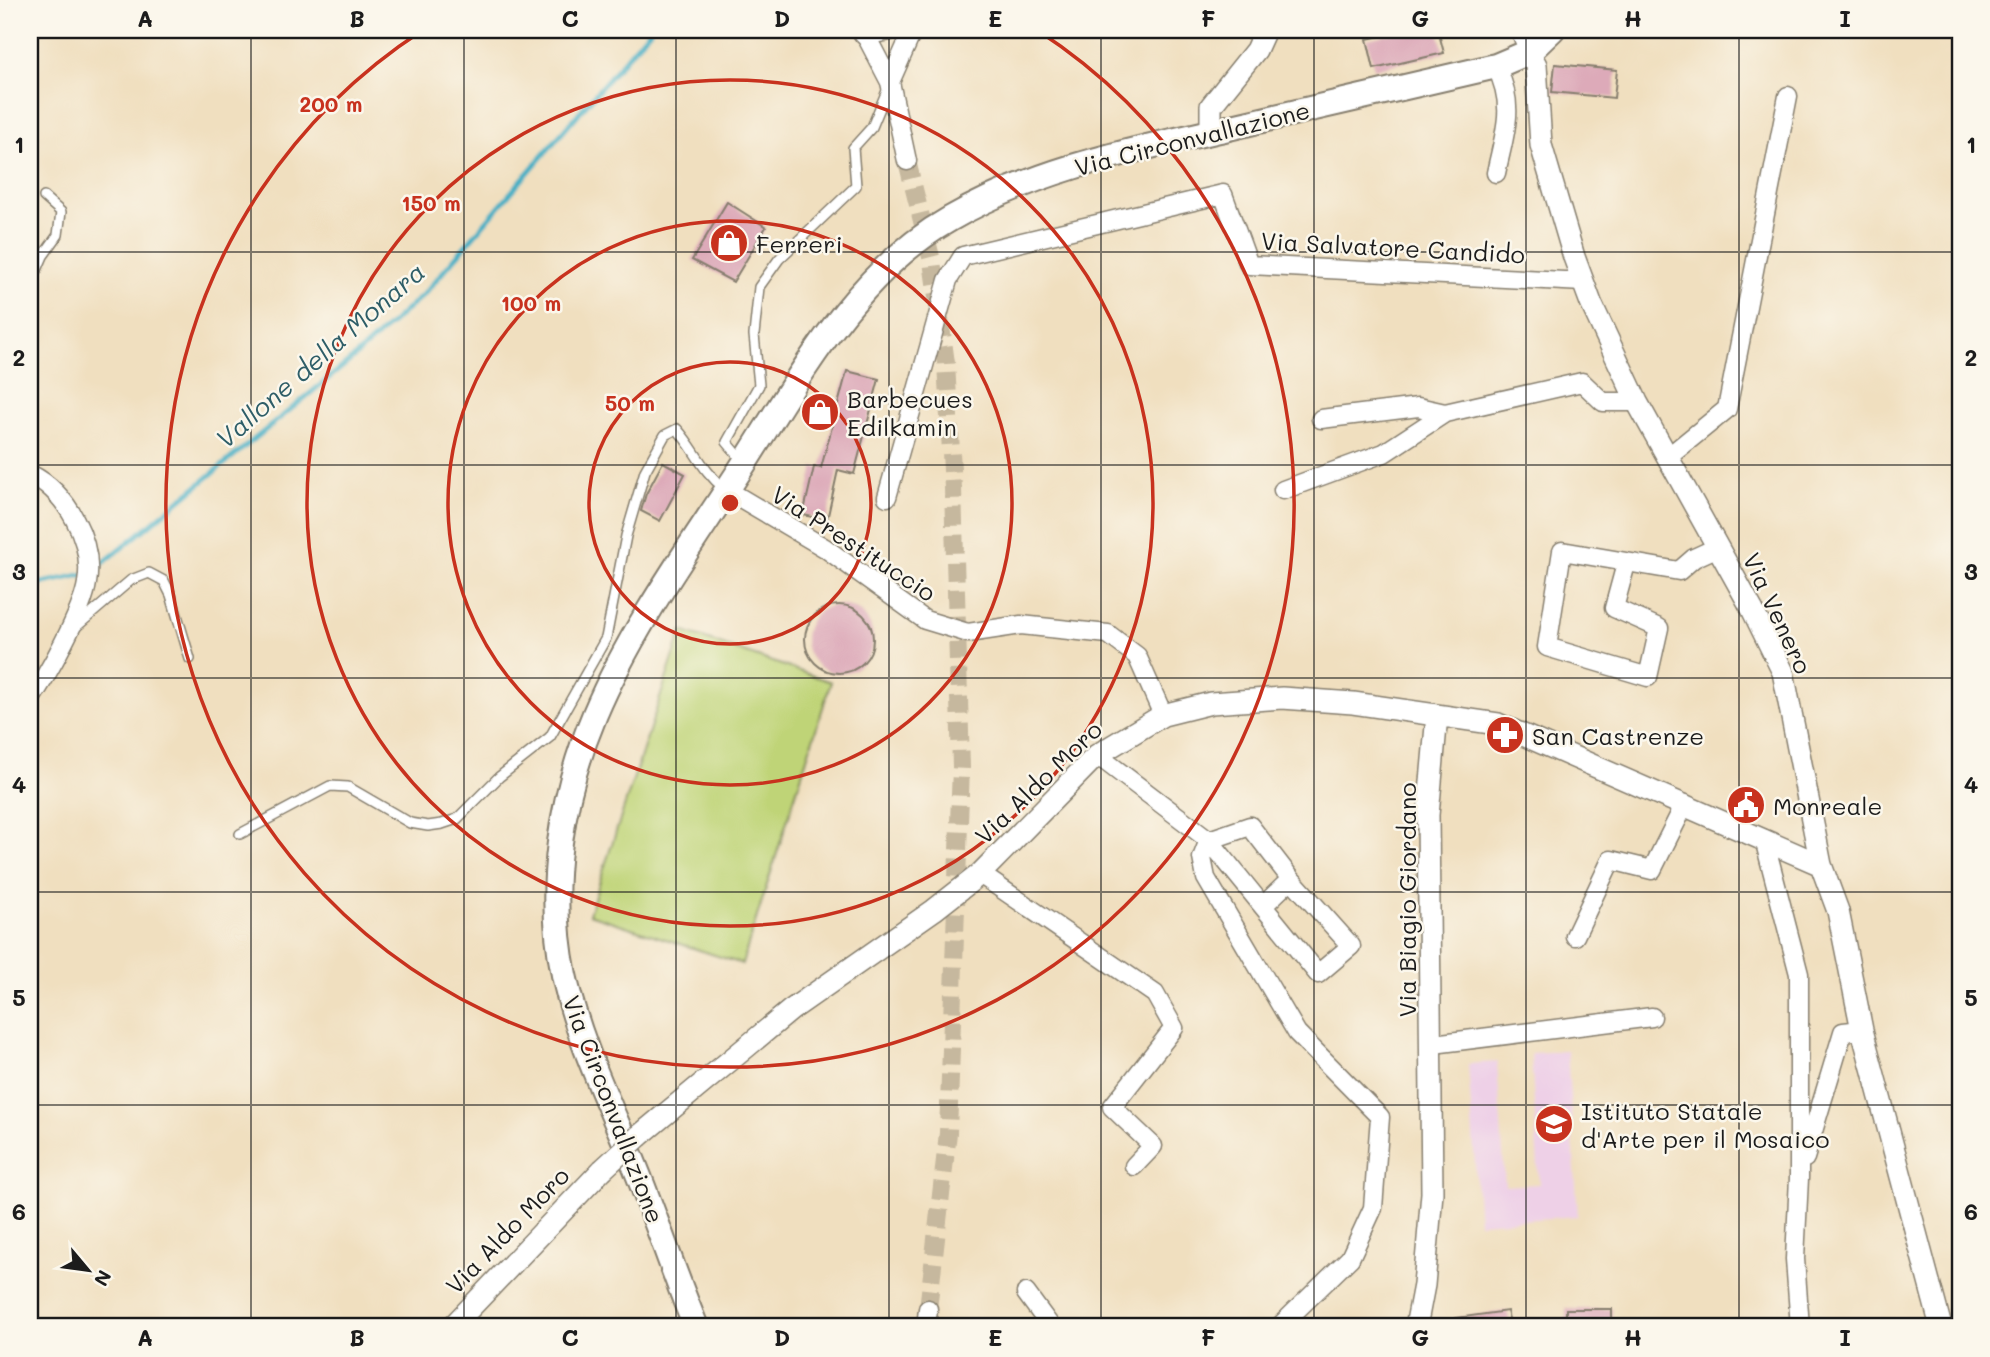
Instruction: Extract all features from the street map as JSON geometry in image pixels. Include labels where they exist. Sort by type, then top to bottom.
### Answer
[{"type":"main road","name":"Via Circonvallazione","points":[[693,1325],[670,1253],[580,1031],[564,974],[556,909],[558,850],[570,789],[594,716],[632,639],[814,355],[856,300],[904,251],[948,219],[1017,186],[1115,152],[1496,66],[1525,41],[1552,30]]},
{"type":"street","points":[[888,30],[863,32],[890,82],[907,161]]},
{"type":"street","points":[[890,82],[913,30]]},
{"type":"street","points":[[1211,132],[1210,106],[1256,50],[1265,30]]},
{"type":"street","name":"Via Venero","points":[[1525,41],[1536,65],[1541,145],[1583,282],[1637,402],[1718,547],[1783,672],[1821,865],[1838,911],[1862,1030],[1941,1327]]},
{"type":"street","points":[[1496,66],[1505,84],[1510,112],[1496,173]]},
{"type":"street","points":[[1668,457],[1727,408],[1788,96]]},
{"type":"street","name":"Via Salvatore Candido","points":[[887,497],[947,280],[963,256],[1223,194],[1250,265],[1583,282]]},
{"type":"street","points":[[1283,490],[1384,453],[1445,413],[1581,382],[1603,402],[1637,402]]},
{"type":"street","points":[[1321,419],[1418,407],[1445,413]]},
{"type":"street","points":[[30,474],[45,481],[58,495],[78,529],[88,562],[87,584],[78,611],[30,700]]},
{"type":"street","name":"Via Prestituccio","points":[[727,490],[825,548],[925,620],[968,633],[1020,625],[1108,634],[1137,656],[1163,715]]},
{"type":"street","points":[[1626,564],[1614,608],[1659,628],[1648,677],[1547,648],[1562,551],[1679,571],[1694,558],[1718,547]]},
{"type":"street","name":"Via Aldo Moro","points":[[452,1327],[602,1170],[639,1136],[791,1010],[934,910],[980,874],[1097,755],[1163,715],[1212,703],[1282,698],[1353,703],[1498,724],[1821,865]]},
{"type":"street","name":"Via Biagio Giordano","points":[[1416,1327],[1424,1284],[1432,1193],[1433,1044],[1428,815],[1437,715]]},
{"type":"street","points":[[1097,755],[1209,840],[1318,974],[1351,946],[1291,879],[1250,826],[1209,840],[1202,858],[1206,878],[1297,1033],[1380,1117],[1373,1208],[1350,1258],[1279,1327]]},
{"type":"street","points":[[1575,936],[1611,860],[1652,870],[1685,804]]},
{"type":"street","points":[[1764,839],[1799,974],[1799,1178],[1795,1259],[1800,1327]]},
{"type":"street","points":[[980,874],[1155,994],[1174,1028],[1112,1107],[1153,1146],[1134,1166]]},
{"type":"street","points":[[1263,906],[1291,879]]},
{"type":"street","name":"Via Biagio Giordano","points":[[1433,1044],[1652,1017]]},
{"type":"street","points":[[1799,1178],[1843,1032],[1862,1030]]},
{"type":"street","points":[[1026,1293],[1051,1327]]},
{"type":"lane","points":[[745,463],[727,442],[759,385],[754,335],[759,286],[779,259],[856,186],[853,148],[872,127],[890,82]]},
{"type":"lane","points":[[30,286],[61,224],[61,212],[44,197]]},
{"type":"lane","points":[[240,834],[330,786],[348,787],[410,823],[428,826],[457,819],[499,777],[550,737],[606,638],[626,536],[641,484],[665,435],[677,429],[690,444],[708,475],[727,490]]},
{"type":"lane","points":[[66,634],[131,580],[149,573],[164,581],[171,595],[190,659]]},
{"type":"shaded area","name":"Istituto Statale d'Arte per il Mosaico","points":[[1567,1051],[1578,1216],[1479,1223],[1468,1064],[1497,1062],[1505,1186],[1539,1184],[1531,1053]]},
{"type":"green space","points":[[682,631],[831,682],[742,964],[589,914]]},
{"type":"building","points":[[1407,30],[1438,30],[1444,53],[1374,69],[1367,39]]},
{"type":"building","points":[[1555,64],[1617,70],[1614,98],[1552,92]]},
{"type":"building","name":"Ferreri","points":[[727,202],[766,227],[733,282],[692,260]]},
{"type":"building","points":[[847,371],[879,379],[854,474],[838,470],[827,520],[803,515],[814,467],[821,468]]},
{"type":"building","points":[[663,462],[685,474],[660,521],[641,511],[646,494]]},
{"type":"building","points":[[839,605],[852,608],[863,615],[870,626],[873,639],[870,652],[863,663],[852,670],[839,673],[826,670],[815,663],[808,652],[805,639],[808,626],[815,615],[826,608]]},
{"type":"building","points":[[1566,1309],[1612,1309],[1612,1327],[1566,1327]]},
{"type":"building","points":[[1507,1311],[1511,1327],[1457,1327],[1456,1318]]},
{"type":"waterway","name":"Vallone della Monara","points":[[30,592],[38,584],[91,573],[352,359],[425,293],[650,30]]},
{"type":"tunnel","points":[[907,161],[932,261],[946,363],[953,488],[961,767],[948,1133],[928,1309]]},
{"type":"place","name":"Ferreri","points":[[729,243]]},
{"type":"place","name":"Barbecues Edilkamin","points":[[820,412]]},
{"type":"place","name":"San Castrenze","points":[[1505,735]]},
{"type":"place","name":"Monreale","points":[[1746,805]]},
{"type":"place","name":"Istituto Statale d'Arte per il Mosaico","points":[[1554,1124]]}]
